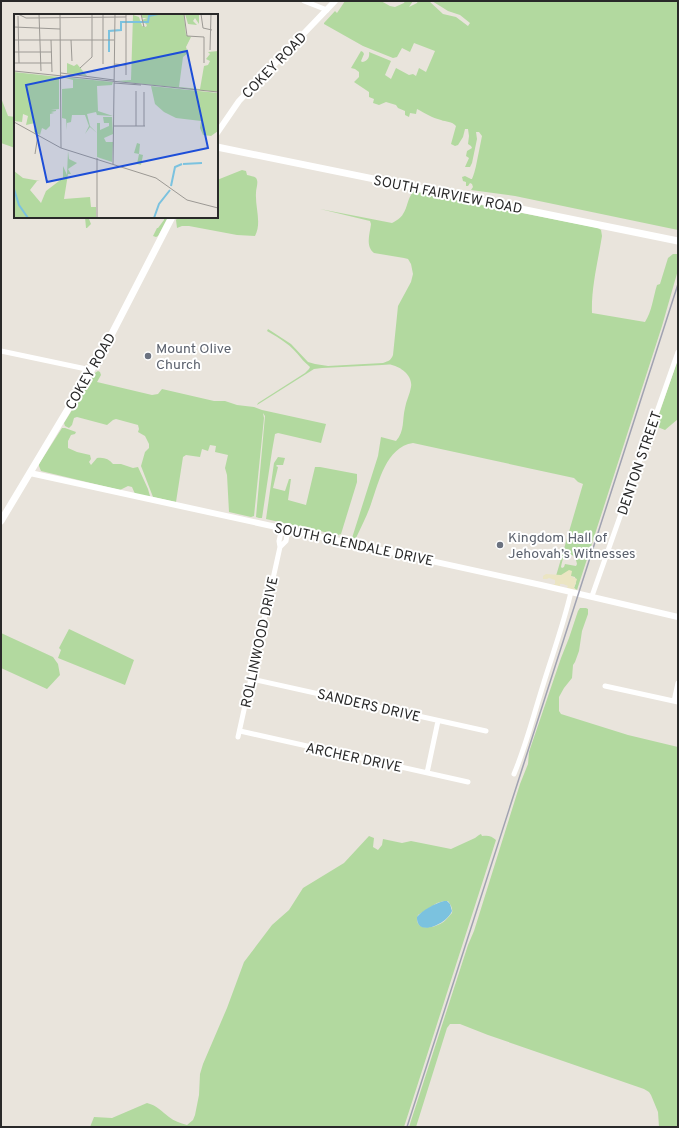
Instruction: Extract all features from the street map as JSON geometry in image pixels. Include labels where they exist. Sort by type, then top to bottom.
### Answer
[{"type":"main road","name":"SOUTH FAIRVIEW ROAD","points":[[218,147],[678,240]]},
{"type":"main road","name":"COKEY ROAD","points":[[1,520],[91,370],[171,218]]},
{"type":"street","points":[[304,1],[327,10]]},
{"type":"street","name":"COKEY ROAD","points":[[218,132],[239,101],[335,1]]},
{"type":"street","points":[[1,351],[91,370]]},
{"type":"street","name":"DENTON STREET","points":[[592,596],[678,352]]},
{"type":"street","name":"SOUTH GLENDALE DRIVE","points":[[30,473],[678,616]]},
{"type":"street","name":"ROLLINWOOD DRIVE","points":[[238,737],[280,547],[279,541],[285,529]]},
{"type":"street","points":[[514,774],[522,755],[571,592]]},
{"type":"street","name":"SANDERS DRIVE","points":[[252,679],[486,731]]},
{"type":"street","points":[[605,686],[676,701],[678,683]]},
{"type":"street","points":[[427,773],[438,721]]},
{"type":"street","name":"ARCHER DRIVE","points":[[240,731],[468,782]]},
{"type":"green space","points":[[345,1],[381,1],[395,7],[404,3],[405,1],[413,1],[409,7],[418,1],[429,1],[443,14],[456,17],[468,26],[470,23],[460,15],[448,11],[432,1],[678,1],[678,230],[515,196],[471,190],[473,187],[472,184],[470,183],[466,186],[466,182],[463,181],[462,177],[465,176],[472,179],[473,177],[482,136],[479,132],[476,132],[477,139],[472,163],[470,167],[465,167],[469,158],[466,156],[467,151],[472,148],[468,144],[468,129],[465,129],[463,137],[458,145],[455,146],[451,144],[456,126],[453,123],[435,118],[417,109],[416,114],[410,113],[409,117],[405,115],[405,111],[398,108],[396,105],[386,102],[379,105],[373,103],[374,99],[369,97],[369,92],[354,82],[359,77],[359,72],[351,68],[361,51],[364,54],[361,61],[362,62],[368,59],[369,52],[391,61],[385,75],[391,79],[396,68],[409,75],[413,74],[416,76],[419,68],[426,72],[435,51],[414,43],[410,52],[402,48],[397,57],[393,58],[363,46],[324,24],[335,11],[337,13]]},
{"type":"green space","points":[[1,98],[8,116],[14,117],[14,148],[1,143]]},
{"type":"green space","points":[[242,170],[246,171],[247,175],[255,177],[257,180],[256,198],[258,226],[255,236],[237,235],[189,226],[177,228],[176,220],[177,218],[218,218],[218,180]]},
{"type":"green space","points":[[415,192],[598,228],[601,230],[602,236],[594,284],[592,313],[645,322],[651,309],[657,285],[660,284],[668,258],[673,254],[677,254],[678,248],[678,270],[662,326],[577,590],[574,588],[576,583],[575,577],[556,576],[583,484],[574,478],[413,443],[396,451],[390,458],[381,476],[368,513],[356,538],[352,538],[378,456],[381,437],[396,441],[401,433],[411,383],[406,373],[399,368],[388,365],[314,369],[257,405],[305,373],[310,367],[290,346],[267,331],[268,329],[291,344],[308,362],[315,364],[328,366],[383,363],[391,358],[393,355],[398,306],[411,282],[413,274],[411,264],[408,259],[374,253],[371,250],[369,243],[370,221],[320,209],[392,223],[402,215],[411,195]],"holes":[[[567,553],[575,558],[577,564],[576,566],[565,564],[564,567],[561,567]]]},
{"type":"green space","points":[[85,218],[91,218],[89,219],[91,224],[86,228]]},
{"type":"green space","points":[[164,218],[167,218],[158,236],[153,236],[157,228]]},
{"type":"green space","points":[[678,359],[678,419],[665,430],[655,426]]},
{"type":"green space","points":[[98,371],[101,375],[97,382],[152,395],[158,394],[162,389],[214,401],[225,401],[237,405],[254,407],[326,424],[321,443],[278,433],[275,434],[262,518],[256,517],[265,416],[263,413],[264,418],[254,516],[251,517],[229,512],[227,475],[225,468],[228,455],[215,452],[216,446],[210,445],[208,451],[202,449],[200,457],[186,455],[183,457],[176,502],[153,497],[141,466],[145,452],[149,448],[149,444],[145,436],[138,432],[138,425],[116,419],[107,425],[77,417],[74,418],[72,425],[69,428],[65,426],[64,423],[95,373]]},
{"type":"green space","points":[[62,428],[76,432],[75,434],[71,435],[68,441],[68,448],[90,455],[91,459],[89,462],[91,465],[97,458],[104,458],[113,464],[121,464],[133,468],[138,467],[150,496],[135,494],[132,487],[128,486],[120,490],[41,471],[39,464]]},
{"type":"green space","points":[[278,457],[285,458],[283,465],[276,466],[278,467],[273,488],[285,491],[289,479],[291,479],[288,500],[306,505],[315,467],[357,474],[357,482],[341,534],[338,535],[266,519],[274,463]]},
{"type":"green space","points":[[580,608],[588,609],[588,614],[582,631],[579,651],[573,665],[572,678],[559,697],[559,711],[561,714],[628,735],[678,747],[678,1127],[659,1127],[658,1112],[651,1095],[644,1089],[460,1024],[450,1024],[447,1028],[416,1127],[409,1127],[468,945],[474,931],[520,784],[528,764],[529,752],[561,658]]},
{"type":"green space","points":[[69,629],[134,660],[125,685],[58,658],[61,650],[59,648]]},
{"type":"green space","points":[[1,633],[53,657],[58,664],[60,675],[47,689],[1,668]]},
{"type":"green space","points":[[481,834],[482,836],[490,836],[496,840],[404,1127],[90,1127],[94,1117],[112,1118],[147,1103],[157,1107],[180,1123],[187,1125],[193,1120],[199,1095],[200,1074],[203,1064],[227,1008],[244,962],[272,925],[289,910],[303,888],[344,863],[369,836],[374,838],[373,847],[378,850],[382,845],[383,839],[402,843],[411,841],[451,849]],"holes":[[[448,901],[452,907],[452,913],[443,922],[432,927],[420,926],[417,920],[418,915],[437,903]]]},
{"type":"sand","points":[[569,570],[572,571],[571,576],[577,579],[574,588],[577,590],[567,588],[568,586],[563,584],[560,584],[560,586],[552,585],[555,584],[555,580],[549,578],[543,579],[543,576],[546,574],[561,575]]},
{"type":"water","points":[[444,901],[447,901],[450,904],[452,911],[449,916],[432,927],[421,927],[418,923],[417,917],[422,912]]},
{"type":"railway","points":[[407,1127],[678,284]]},
{"type":"place","name":"Mount Olive Church","points":[[148,356]]},
{"type":"place","name":"Kingdom Hall of Jehovah’s Witnesses","points":[[500,545]]}]
